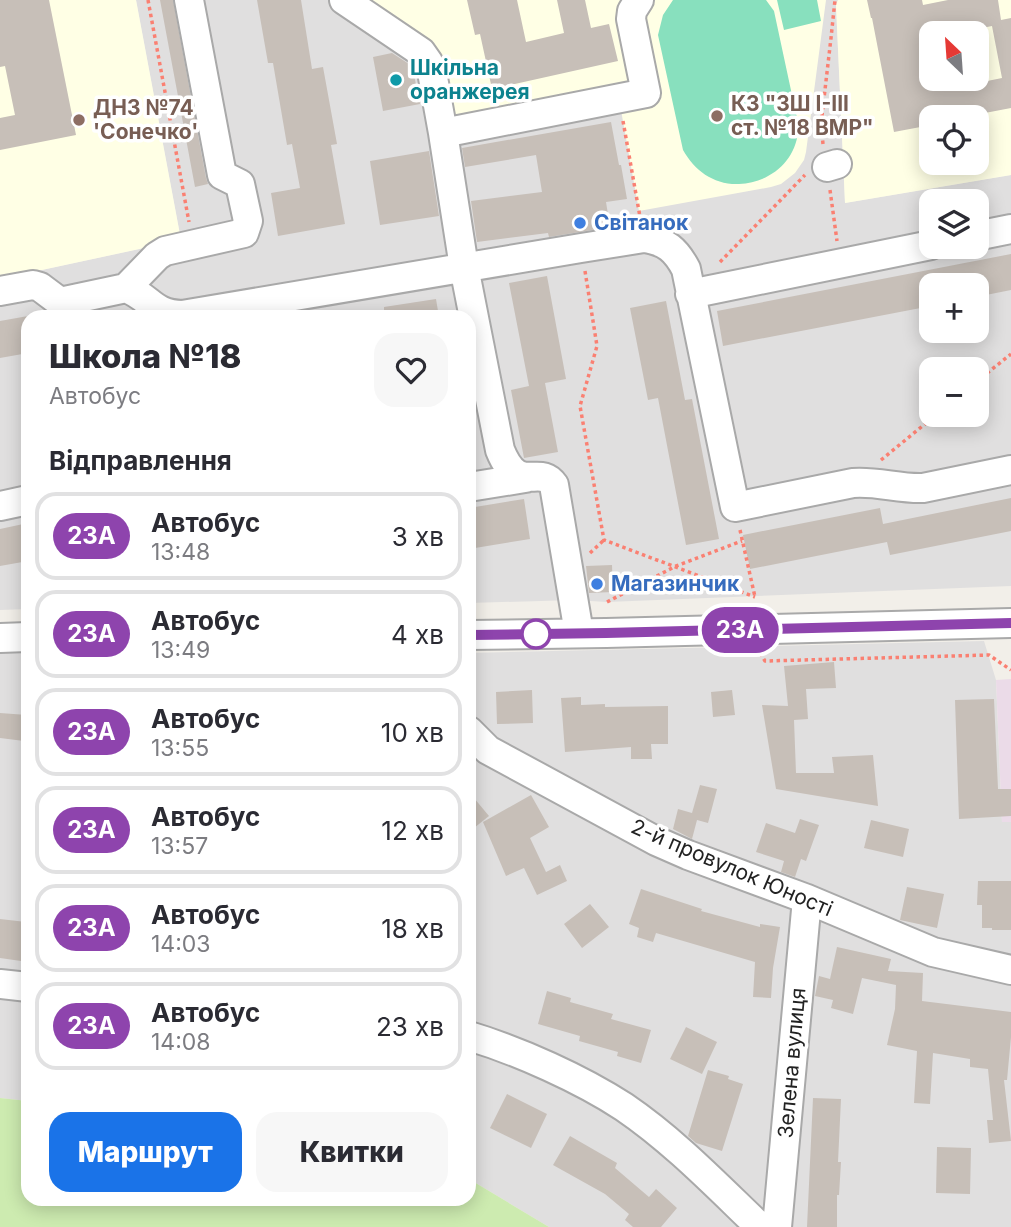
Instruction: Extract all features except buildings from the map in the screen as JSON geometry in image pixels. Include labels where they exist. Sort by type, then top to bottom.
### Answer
[{"type":"street","points":[[137,300],[157,256],[165,251],[244,233],[248,221],[240,184],[222,174],[189,0]]},
{"type":"street","points":[[345,0],[421,52],[428,62],[443,132],[472,310]]},
{"type":"street","points":[[443,132],[646,93],[631,19],[632,11],[639,0]]},
{"type":"street","points":[[989,233],[1011,229]]},
{"type":"street","points":[[206,310],[644,238],[654,239],[674,250],[685,269],[736,507],[853,483],[923,488],[1011,470]]},
{"type":"street","points":[[690,294],[919,247]]},
{"type":"street","points":[[0,291],[33,285],[40,287],[62,309],[137,300],[159,310]]},
{"type":"street","points":[[476,328],[500,450],[508,468],[525,478]]},
{"type":"street","points":[[476,486],[542,476],[551,480],[579,633]]},
{"type":"street","points":[[0,506],[21,502]]},
{"type":"street","points":[[476,635],[1011,623]]},
{"type":"street","points":[[0,638],[21,637]]},
{"type":"street","name":"2-й провулок Юності","points":[[476,737],[488,750],[656,841],[933,952],[1011,970]]},
{"type":"street","name":"Зелена вулиця","points":[[777,1227],[807,900]]},
{"type":"street","points":[[476,1039],[559,1072],[623,1107],[703,1172],[760,1227]]},
{"type":"path","points":[[148,0],[193,245]]},
{"type":"path","points":[[835,0],[821,124],[832,165],[841,263]]},
{"type":"path","points":[[619,99],[644,238]]},
{"type":"path","points":[[719,264],[805,175],[832,165]]},
{"type":"path","points":[[581,248],[597,346],[580,406],[604,540],[755,597],[736,507]]},
{"type":"path","points":[[989,372],[1011,354]]},
{"type":"path","points":[[853,483],[921,427]]},
{"type":"path","points":[[607,602],[676,566],[742,541]]},
{"type":"shaded area","name":"ДНЗ №74 'Сонечко'","points":[[0,0],[136,0],[181,240],[0,279]]},
{"type":"shaded area","points":[[136,0],[838,0],[836,5],[845,203],[919,191],[919,259],[989,259],[989,189],[928,189],[1011,175],[1011,586],[607,602],[574,600],[476,603],[476,310],[21,310],[21,609],[0,610],[0,279],[181,240]]},
{"type":"shaded area","name":"КЗ \"ЗШ І-ІІІ ст. №18 ВМР\"","points":[[345,0],[826,0],[804,160],[795,173],[781,184],[639,211],[619,99],[443,133],[432,72]]},
{"type":"shaded area","points":[[838,0],[1011,0],[1011,175],[845,203],[836,5]]},
{"type":"shaded area","points":[[984,641],[996,680],[1002,821],[1011,822],[1011,1227],[549,1227],[476,1183],[476,653]]},
{"type":"shaded area","points":[[0,651],[21,651],[21,1100],[0,1098]]},
{"type":"shaded area","points":[[1011,679],[1011,822],[1002,822],[996,680]]},
{"type":"green space","points":[[673,0],[766,0],[774,11],[798,132],[792,153],[779,169],[770,175],[750,183],[721,182],[699,170],[683,150],[658,35],[663,15]]},
{"type":"green space","points":[[777,0],[817,0],[821,21],[784,30]]},
{"type":"green space","points":[[0,1098],[21,1100],[21,1206],[476,1206],[476,1183],[549,1227],[0,1227]]},
{"type":"bus line","name":"23А","points":[[476,635],[1011,623]]},
{"type":"place","name":"Шкільна оранжерея","points":[[396,80]]},
{"type":"place","name":"КЗ \"ЗШ І-ІІІ ст. №18 ВМР\"","points":[[717,116]]},
{"type":"place","name":"ДНЗ №74 'Сонечко'","points":[[79,120]]},
{"type":"place","name":"Світанок","points":[[580,223]]},
{"type":"place","name":"Магазинчик","points":[[597,584]]}]
